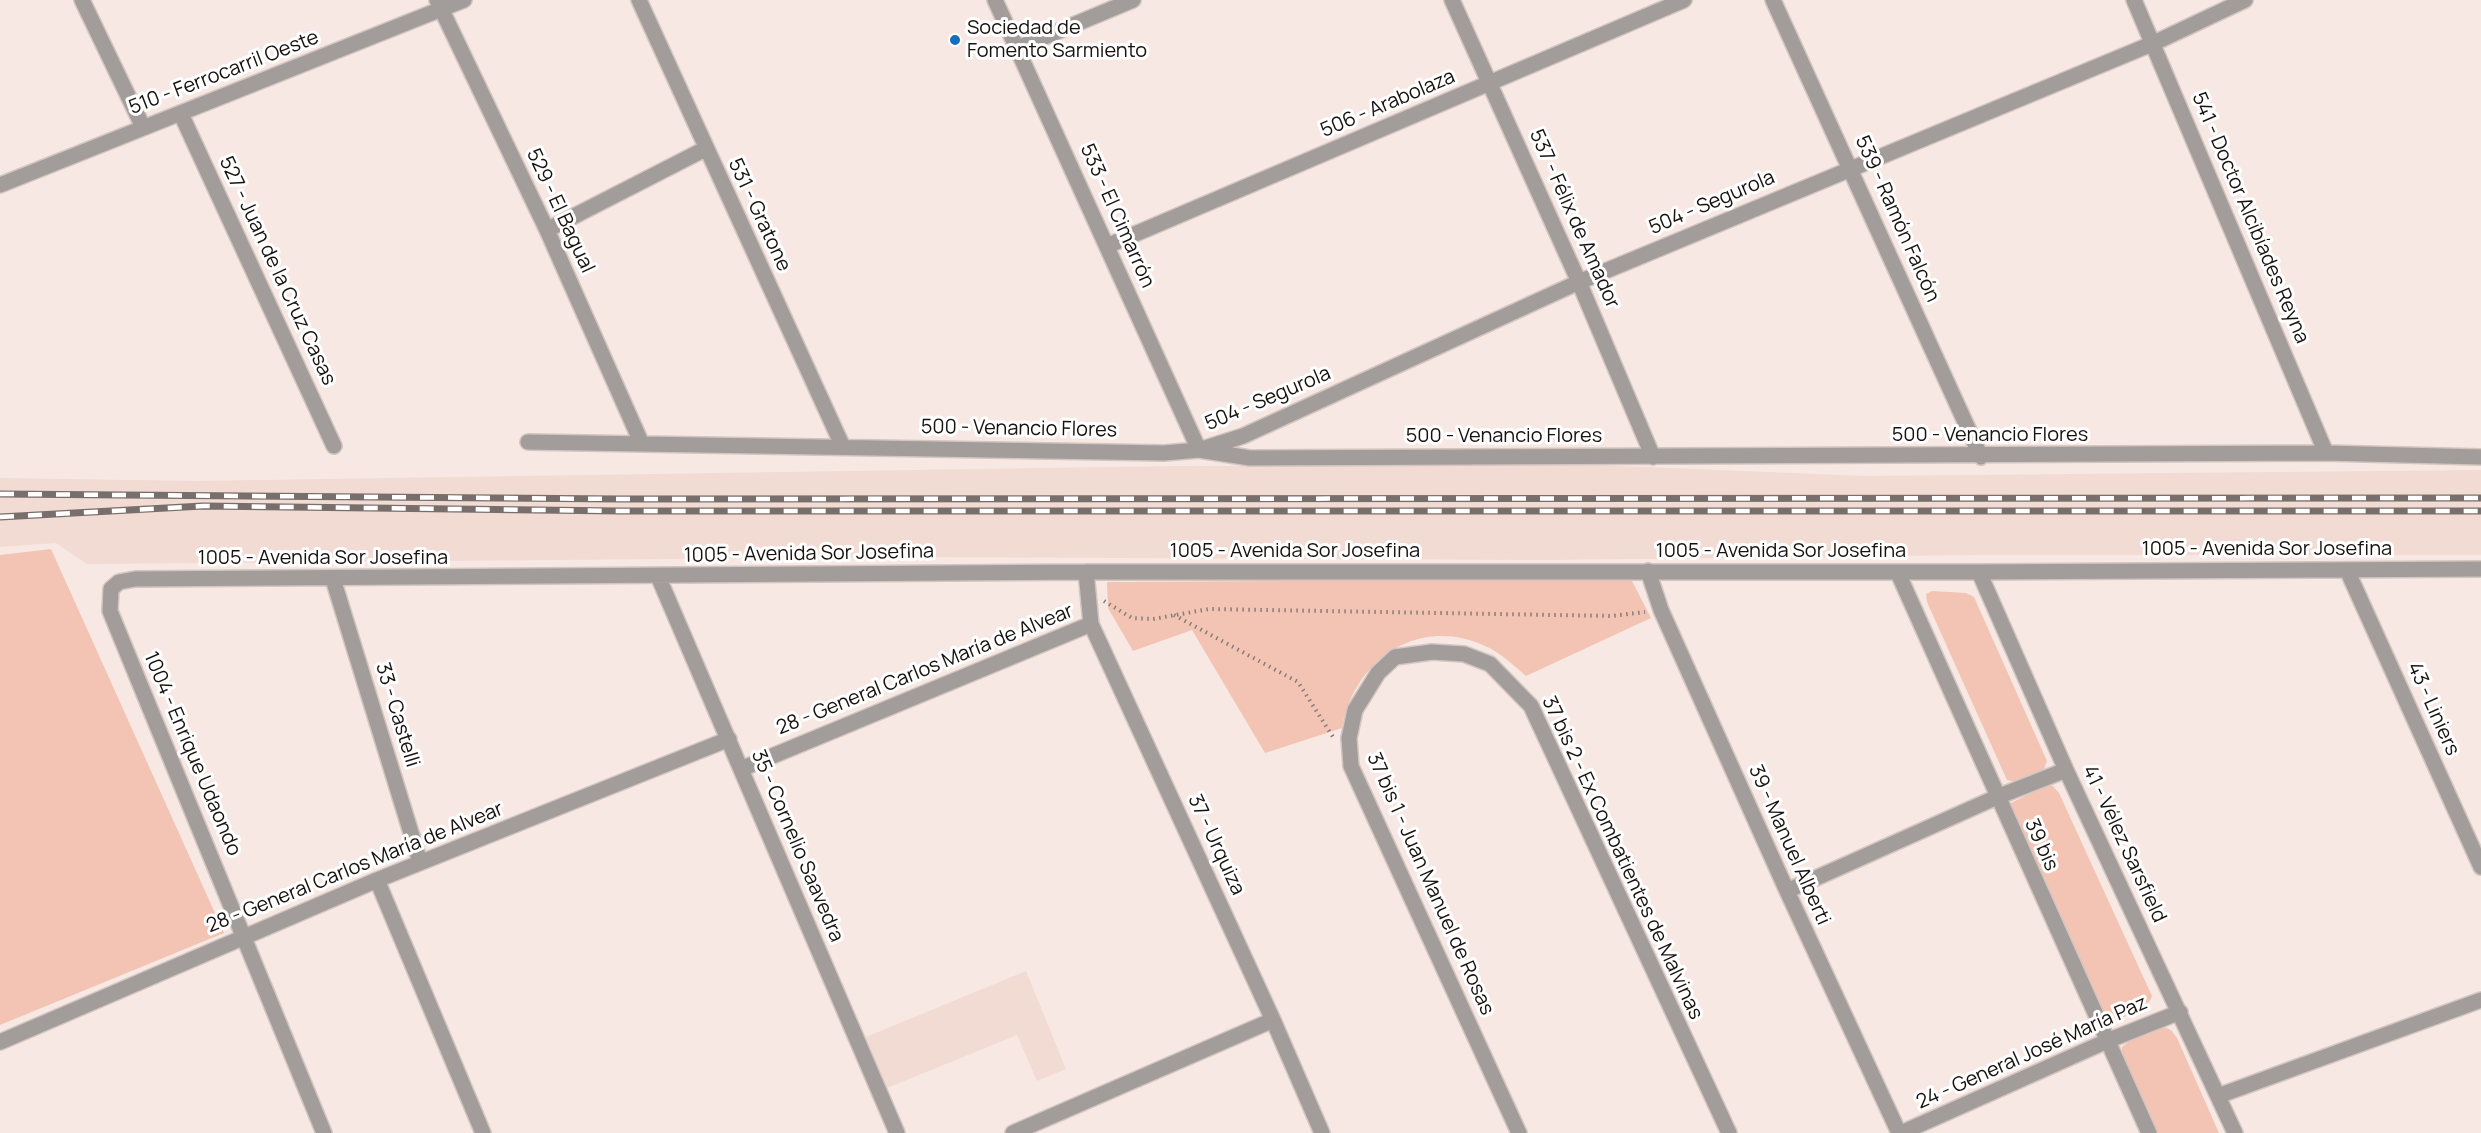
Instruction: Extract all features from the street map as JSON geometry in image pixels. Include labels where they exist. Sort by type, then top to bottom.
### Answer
[{"type":"street","points":[[82,0],[143,127]]},
{"type":"street","name":"510 - Ferrocarril Oeste","points":[[0,185],[181,114],[439,4],[464,0]]},
{"type":"street","name":"531 - Gratone","points":[[639,0],[705,149],[843,447]]},
{"type":"street","name":"533 - El Cimarrón","points":[[996,0],[1199,450]]},
{"type":"street","points":[[1018,48],[1133,0]]},
{"type":"street","name":"537 - Félix de Amador","points":[[1452,0],[1579,282],[1653,457]]},
{"type":"street","name":"506 - Arabolaza","points":[[1107,246],[1684,0]]},
{"type":"street","name":"539 - Ramón Falcón","points":[[1773,0],[1981,457]]},
{"type":"street","name":"541 - Doctor Alcibíades Reyna","points":[[2134,0],[2154,42],[2326,453]]},
{"type":"street","name":"504 - Segurola","points":[[1199,450],[1243,436],[1579,282],[2154,42],[2245,0]]},
{"type":"street","name":"529 - El Bagual","points":[[439,4],[547,230],[641,442]]},
{"type":"street","name":"527 - Juan de la Cruz Casas","points":[[181,114],[334,446]]},
{"type":"street","points":[[547,230],[705,149]]},
{"type":"street","name":"500 - Venancio Flores","points":[[528,442],[641,442],[1164,453],[1199,450],[1250,458],[1981,457],[2326,453],[2481,457]]},
{"type":"street","name":"1005 - Avenida Sor Josefina","points":[[111,589],[119,582],[135,579],[1086,572],[1898,573],[2481,569]]},
{"type":"street","name":"43 - Liniers","points":[[2347,570],[2481,867]]},
{"type":"street","name":"39 - Manuel Alberti","points":[[1648,571],[1661,610],[1787,891],[1900,1133]]},
{"type":"street","name":"37 - Urquiza","points":[[1086,572],[1091,624],[1273,1020],[1322,1133]]},
{"type":"street","name":"41 - Vélez Sarsfield","points":[[1979,572],[2066,770],[2235,1133]]},
{"type":"street","name":"39 bis","points":[[1898,573],[2149,1133]]},
{"type":"street","name":"35 - Cornelio Saavedra","points":[[658,576],[897,1133]]},
{"type":"street","name":"33 - Castelli","points":[[333,579],[420,862]]},
{"type":"street","name":"1004 - Enrique Udaondo","points":[[111,589],[110,611],[324,1133]]},
{"type":"street","name":"28 - General Carlos María de Alvear","points":[[741,769],[1091,624]]},
{"type":"street","name":"37 bis 1 - Juan Manuel de Rosas","points":[[1432,652],[1395,657],[1378,673],[1355,710],[1349,738],[1351,766],[1519,1133]]},
{"type":"street","name":"37 bis 2 - Ex Combatientes de Malvinas","points":[[1432,652],[1464,654],[1490,664],[1531,706],[1729,1133]]},
{"type":"street","name":"28 - General Carlos María de Alvear","points":[[0,1042],[244,935],[729,739]]},
{"type":"street","points":[[1787,891],[1997,797],[2066,770]]},
{"type":"street","points":[[377,880],[483,1133]]},
{"type":"street","points":[[2218,1096],[2481,1000]]},
{"type":"street","name":"24 - General José María Paz","points":[[1900,1133],[2107,1041],[2180,1012]]},
{"type":"street","points":[[1013,1133],[1273,1020]]},
{"type":"path","points":[[1088,590],[1132,618],[1153,620],[1209,609],[1612,616],[1661,610]]},
{"type":"path","points":[[1174,615],[1298,682],[1351,766]]},
{"type":"shaded area","points":[[1598,465],[1865,476],[2481,470],[2481,555],[1977,555],[1544,560],[904,557],[87,564],[56,543],[0,547],[0,478],[197,481],[1174,466]]},
{"type":"shaded area","points":[[51,549],[224,933],[0,1025],[0,555]]},
{"type":"shaded area","points":[[1631,579],[1651,618],[1526,676],[1491,649],[1460,638],[1436,636],[1413,640],[1393,650],[1375,664],[1360,682],[1349,704],[1342,728],[1265,753],[1192,630],[1133,651],[1108,608],[1107,582]]},
{"type":"shaded area","points":[[1932,591],[1966,593],[1974,597],[2047,761],[2044,769],[2016,782],[2007,780],[1927,602],[1926,594]]},
{"type":"shaded area","points":[[2045,786],[2053,786],[2059,793],[2152,996],[2138,1011],[2123,1017],[2104,1016],[2007,805]]},
{"type":"shaded area","points":[[1026,971],[1066,1069],[1037,1081],[1017,1035],[887,1088],[866,1037]]},
{"type":"shaded area","points":[[2164,1027],[2171,1030],[2177,1038],[2219,1133],[2157,1133],[2122,1056],[2122,1047],[2133,1038]]},
{"type":"railway","points":[[0,494],[620,499],[2481,498]]},
{"type":"railway","points":[[0,517],[203,506],[620,511],[2481,511]]},
{"type":"place","name":"Sociedad de Fomento Sarmiento","points":[[955,40]]}]
